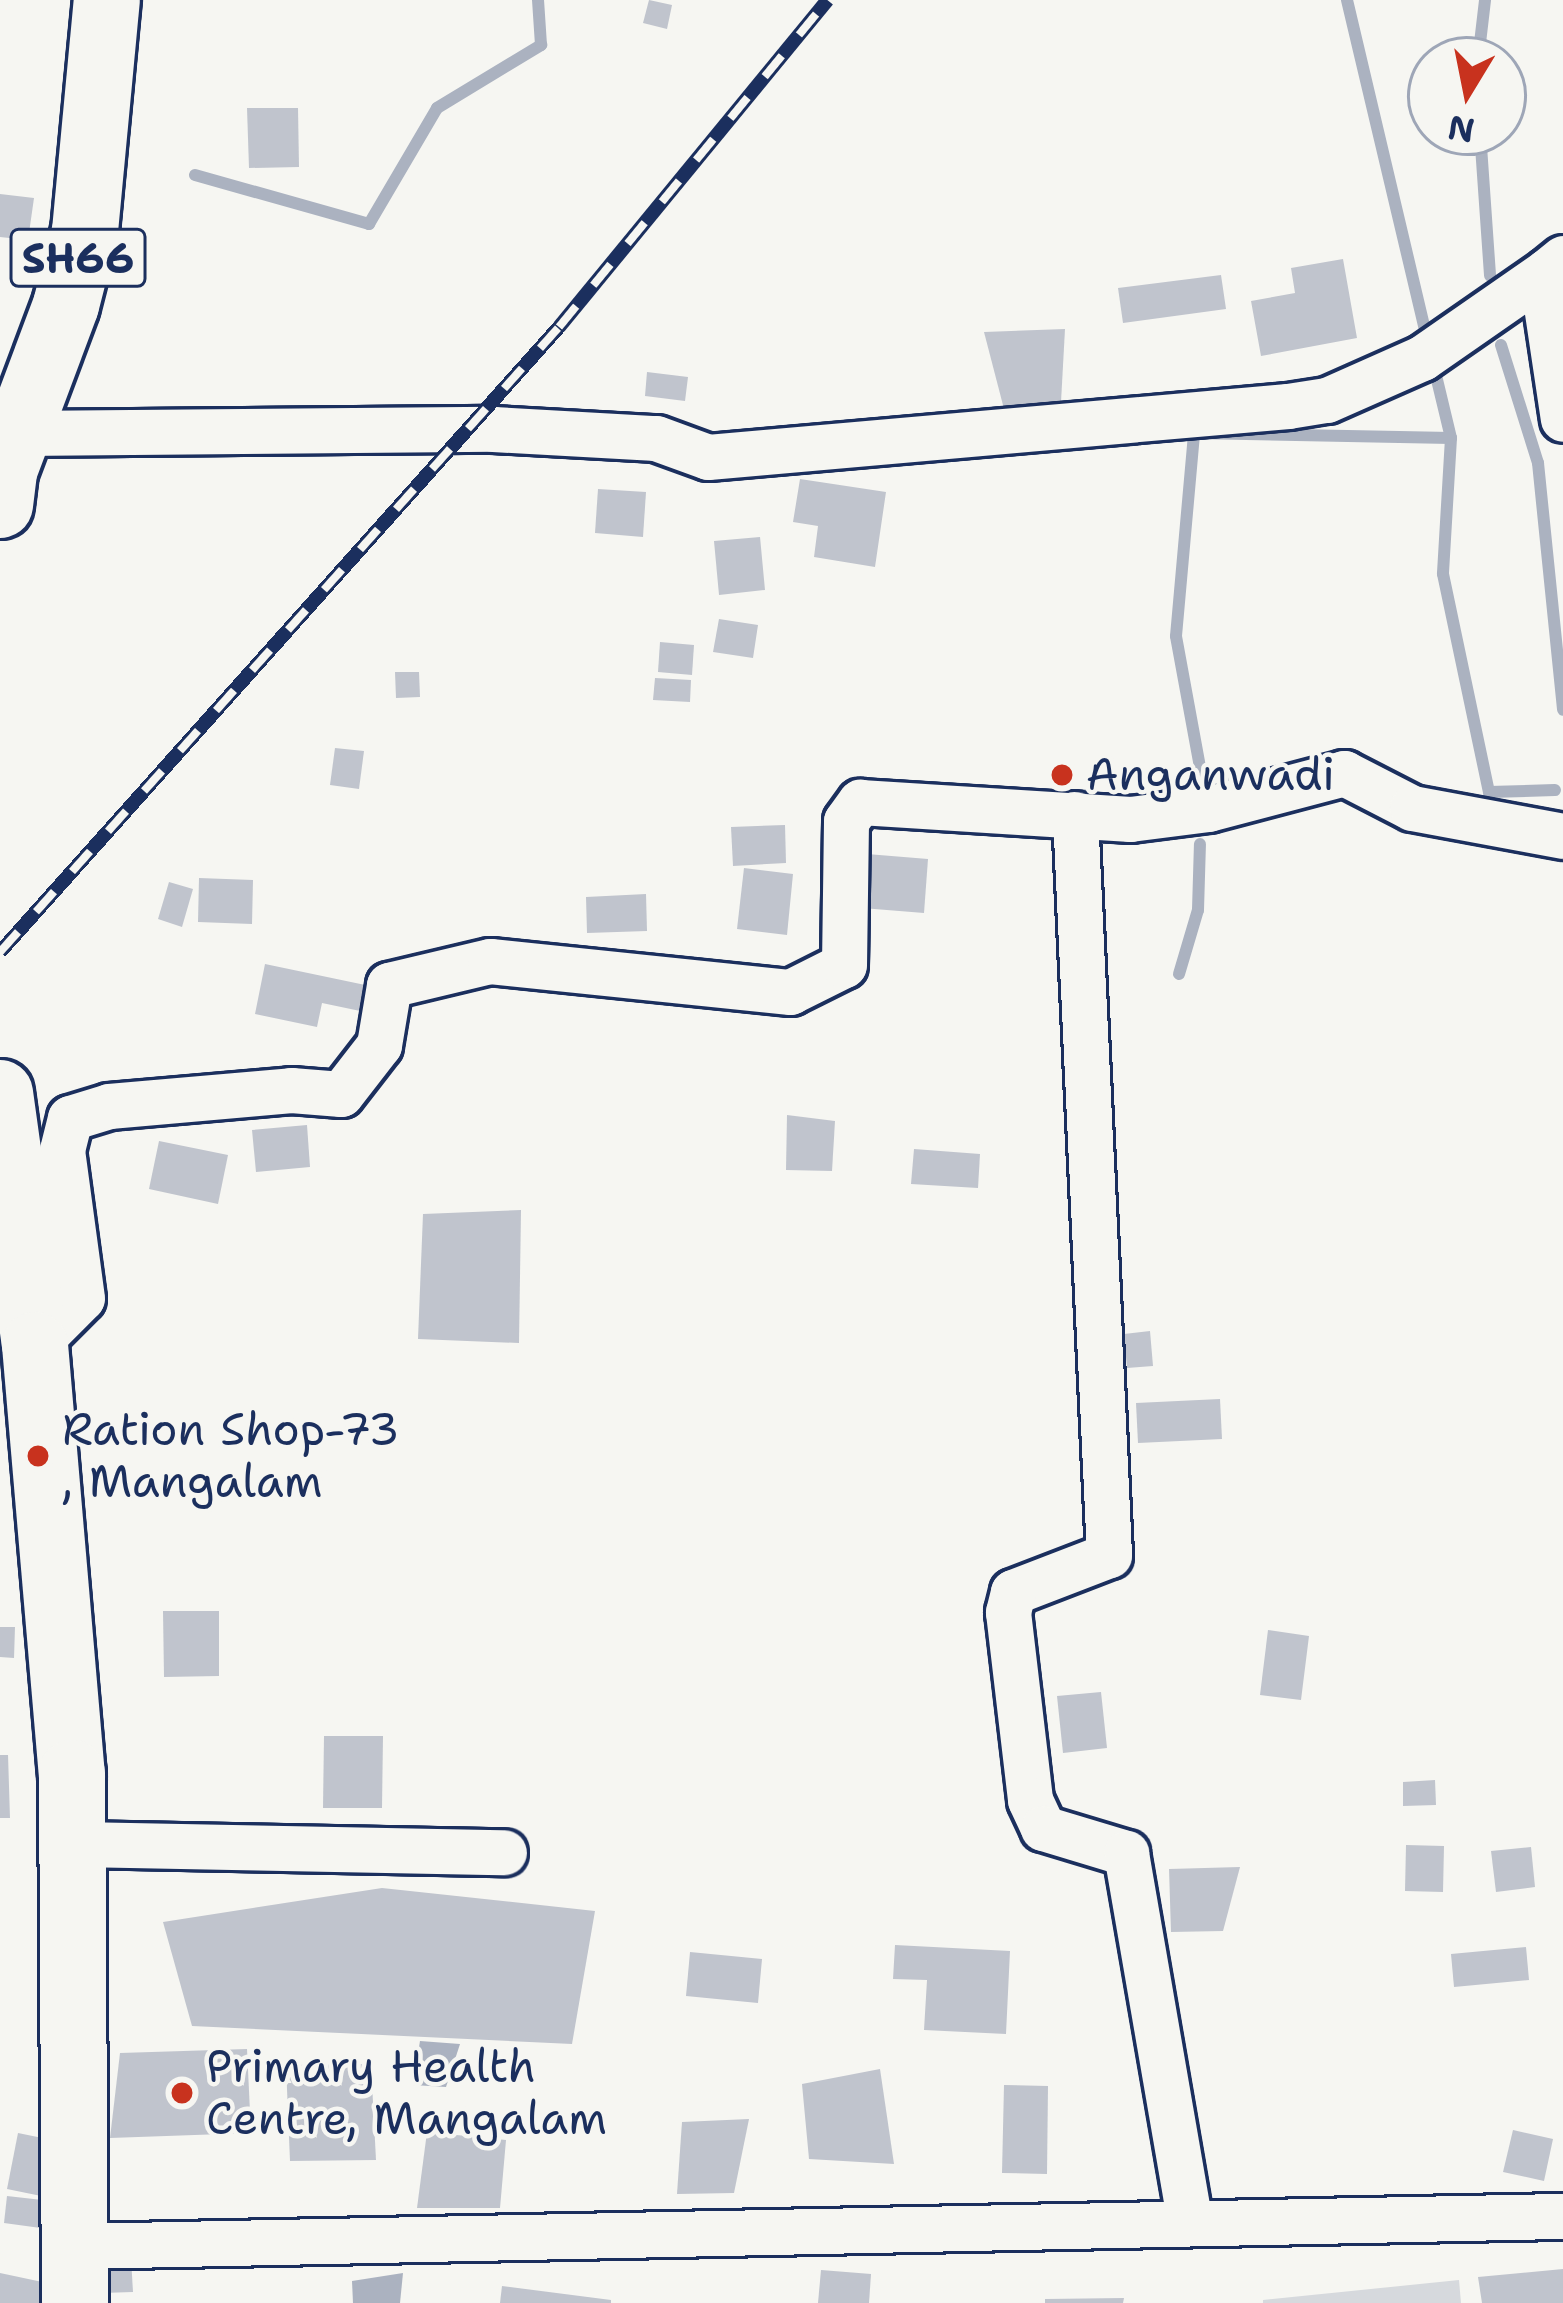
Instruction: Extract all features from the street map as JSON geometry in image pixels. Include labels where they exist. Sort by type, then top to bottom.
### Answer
[{"type":"main road","name":"SH66","points":[[0,506],[19,393],[85,231],[107,0]]},
{"type":"main road","points":[[0,1093],[35,1345],[75,1844],[77,2275]]},
{"type":"street","points":[[19,393],[656,438],[708,457],[1327,400],[1466,335],[1555,264]]},
{"type":"street","points":[[1555,264],[1563,419]]},
{"type":"street","points":[[35,1345],[82,1298],[62,1150],[70,1118],[177,1100],[341,1094],[379,1045],[389,985],[490,961],[790,992],[844,965],[846,820],[860,802],[1178,815],[1345,773],[1412,808],[1563,836]]},
{"type":"street","points":[[1075,814],[1109,1555],[1013,1592],[1008,1612],[1030,1800],[1043,1828],[1126,1853],[1190,2223]]},
{"type":"street","points":[[75,1844],[504,1852]]},
{"type":"street","points":[[77,2275],[1190,2223],[1563,2216]]},
{"type":"shaded area","points":[[420,2041],[460,2044],[446,2087],[413,2085]]},
{"type":"shaded area","points":[[403,2273],[400,2303],[353,2303],[352,2281]]},
{"type":"shaded area","points":[[1459,2280],[1461,2303],[1263,2303],[1263,2300]]},
{"type":"building","points":[[649,0],[672,5],[667,29],[643,23]]},
{"type":"building","points":[[247,108],[298,108],[299,167],[249,168]]},
{"type":"building","points":[[0,194],[34,198],[28,240],[0,237]]},
{"type":"building","points":[[1343,259],[1357,338],[1261,356],[1251,301],[1295,293],[1291,268]]},
{"type":"building","points":[[1221,275],[1226,309],[1123,323],[1118,288]]},
{"type":"building","points":[[1065,329],[1061,402],[1004,409],[984,332]]},
{"type":"building","points":[[647,372],[688,377],[685,401],[645,396]]},
{"type":"building","points":[[800,479],[886,492],[875,567],[814,557],[818,526],[793,522]]},
{"type":"building","points":[[598,489],[646,492],[643,537],[595,533]]},
{"type":"building","points":[[760,537],[765,590],[719,595],[714,541]]},
{"type":"building","points":[[719,619],[758,625],[753,658],[713,652]]},
{"type":"building","points":[[660,642],[694,645],[692,675],[658,672]]},
{"type":"building","points":[[395,672],[419,672],[420,697],[396,698]]},
{"type":"building","points":[[655,678],[691,680],[690,702],[653,700]]},
{"type":"building","points":[[335,748],[364,751],[359,789],[330,785]]},
{"type":"building","name":"Anganwadi","points":[[1054,766],[1073,769],[1071,781],[1052,781]]},
{"type":"building","points":[[785,825],[786,863],[733,866],[731,827]]},
{"type":"building","points":[[867,854],[928,859],[924,913],[862,908]]},
{"type":"building","points":[[744,868],[793,874],[787,935],[737,929]]},
{"type":"building","points":[[199,878],[253,880],[252,924],[198,922]]},
{"type":"building","points":[[169,882],[193,889],[182,927],[158,919]]},
{"type":"building","points":[[646,894],[647,931],[587,933],[586,897]]},
{"type":"building","points":[[265,964],[370,986],[365,1012],[322,1003],[317,1027],[255,1014]]},
{"type":"building","points":[[787,1115],[835,1121],[832,1171],[786,1170]]},
{"type":"building","points":[[307,1125],[310,1167],[256,1172],[252,1130]]},
{"type":"building","points":[[159,1141],[228,1155],[218,1204],[149,1189]]},
{"type":"building","points":[[914,1149],[980,1154],[978,1188],[911,1184]]},
{"type":"building","points":[[521,1210],[519,1343],[418,1339],[423,1214]]},
{"type":"building","points":[[1150,1331],[1153,1366],[1127,1368],[1124,1334]]},
{"type":"building","points":[[1220,1399],[1222,1439],[1138,1443],[1136,1403]]},
{"type":"building","points":[[163,1611],[219,1611],[219,1676],[164,1677]]},
{"type":"building","points":[[0,1627],[15,1627],[14,1658],[0,1657]]},
{"type":"building","points":[[1268,1630],[1309,1636],[1301,1700],[1260,1695]]},
{"type":"building","points":[[1101,1692],[1107,1748],[1063,1753],[1057,1696]]},
{"type":"building","points":[[324,1736],[383,1736],[382,1808],[323,1808]]},
{"type":"building","points":[[0,1755],[8,1755],[10,1818],[0,1818]]},
{"type":"building","points":[[1435,1780],[1436,1805],[1403,1806],[1403,1782]]},
{"type":"building","points":[[1406,1845],[1444,1846],[1443,1892],[1405,1891]]},
{"type":"building","points":[[1531,1847],[1535,1887],[1496,1892],[1491,1851]]},
{"type":"building","points":[[1240,1867],[1223,1931],[1171,1932],[1169,1869]]},
{"type":"building","points":[[382,1888],[595,1911],[572,2044],[192,2026],[163,1922]]},
{"type":"building","points":[[895,1945],[1010,1951],[1006,2034],[924,2030],[927,1980],[893,1979]]},
{"type":"building","points":[[1526,1947],[1529,1980],[1454,1987],[1451,1954]]},
{"type":"building","points":[[690,1952],[762,1959],[758,2003],[686,1996]]},
{"type":"building","name":"Primary Health Centre, Mangalam","points":[[247,2049],[251,2133],[110,2138],[120,2053]]},
{"type":"building","points":[[371,2064],[376,2160],[290,2161],[286,2065]]},
{"type":"building","points":[[880,2069],[894,2164],[809,2159],[802,2084]]},
{"type":"building","points":[[1004,2085],[1048,2086],[1047,2174],[1002,2173]]},
{"type":"building","points":[[749,2119],[734,2193],[677,2194],[682,2122]]},
{"type":"building","points":[[1513,2130],[1553,2139],[1544,2181],[1503,2172]]},
{"type":"building","points":[[427,2132],[506,2140],[500,2208],[417,2208]]},
{"type":"building","points":[[18,2133],[62,2142],[51,2198],[7,2189]]},
{"type":"building","points":[[7,2196],[51,2201],[48,2229],[4,2223]]},
{"type":"building","points":[[100,2258],[131,2258],[133,2292],[102,2293]]},
{"type":"building","points":[[1563,2269],[1563,2303],[1482,2303],[1478,2277]]},
{"type":"building","points":[[821,2270],[871,2274],[869,2303],[818,2303]]},
{"type":"building","points":[[0,2273],[47,2283],[43,2303],[0,2303]]},
{"type":"building","points":[[502,2286],[611,2300],[611,2303],[500,2303]]},
{"type":"building","points":[[1124,2298],[1123,2303],[1045,2303],[1045,2299]]},
{"type":"waterway","points":[[195,175],[369,224],[437,108],[541,45],[538,0]]},
{"type":"waterway","points":[[1347,0],[1428,343]]},
{"type":"waterway","points":[[1481,36],[1485,0]]},
{"type":"waterway","points":[[1482,156],[1490,276]]},
{"type":"waterway","points":[[1501,345],[1538,463],[1563,710]]},
{"type":"waterway","points":[[1433,363],[1451,438],[1443,574],[1489,792],[1555,790]]},
{"type":"waterway","points":[[1202,778],[1176,636],[1194,433],[1451,438]]},
{"type":"waterway","points":[[1179,974],[1198,910],[1200,844]]},
{"type":"railway","points":[[0,952],[559,327],[828,0]]},
{"type":"place","name":"Anganwadi","points":[[1062,775]]},
{"type":"place","name":"Ration Shop-73 , Mangalam","points":[[38,1456]]},
{"type":"place","name":"Primary Health Centre, Mangalam","points":[[182,2093]]}]
